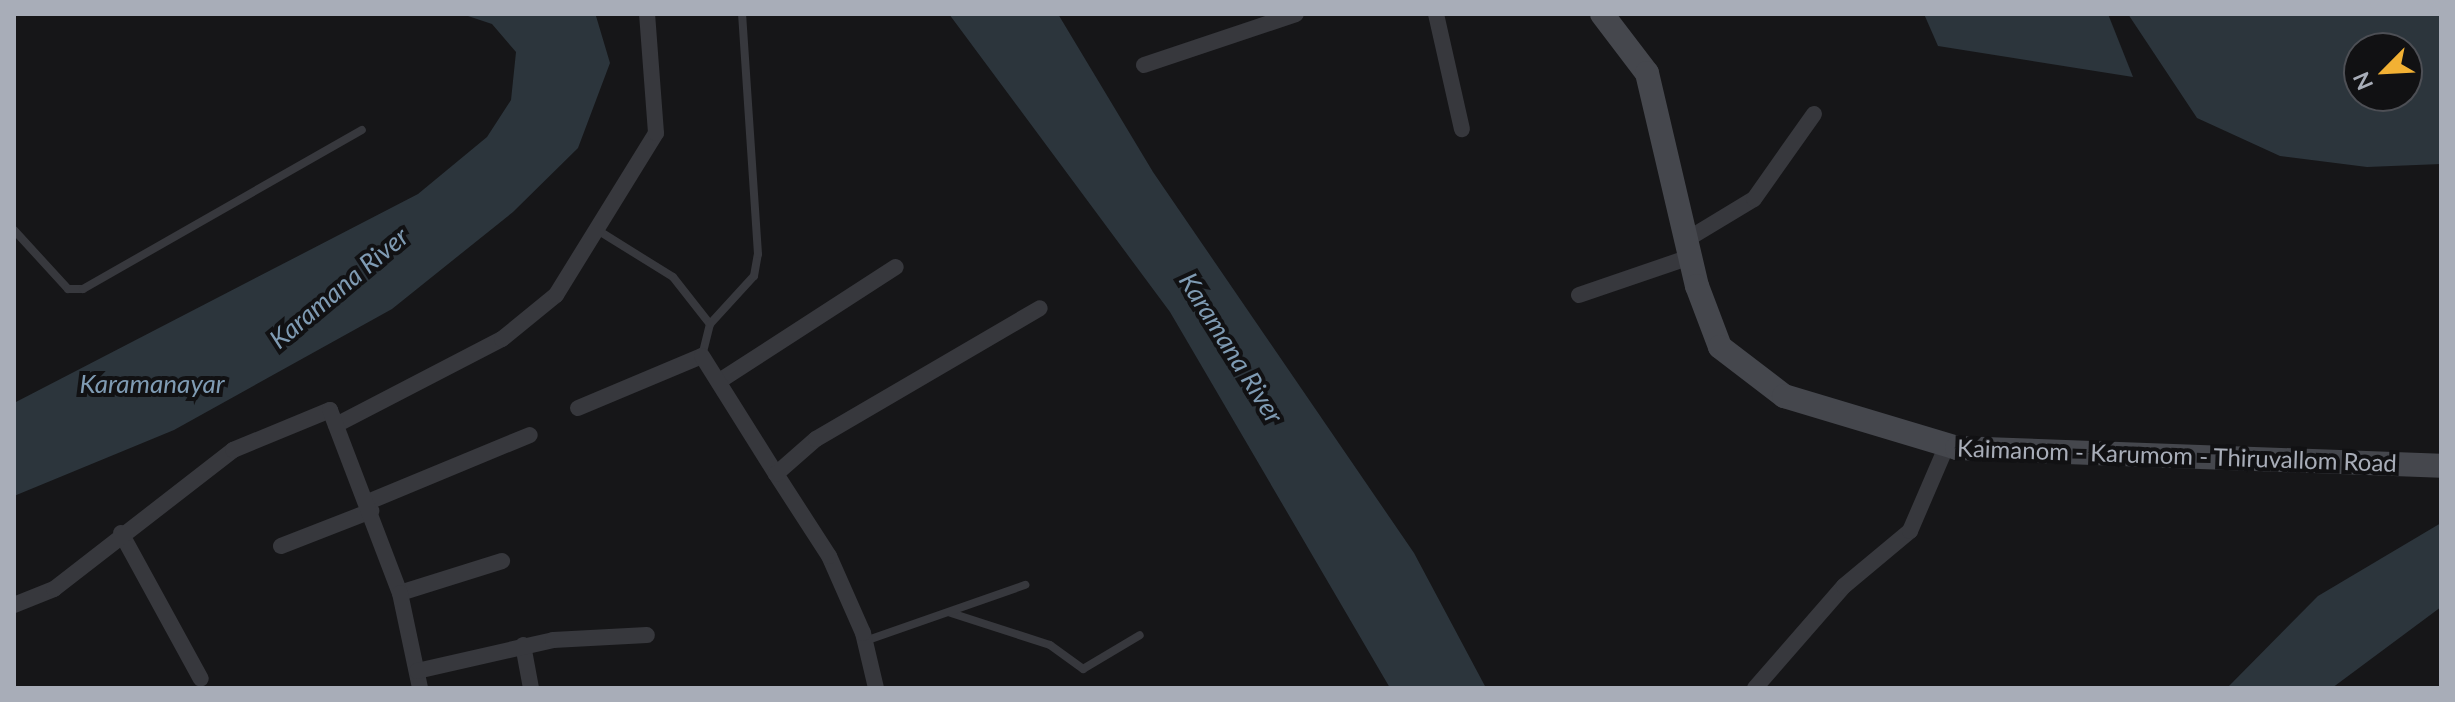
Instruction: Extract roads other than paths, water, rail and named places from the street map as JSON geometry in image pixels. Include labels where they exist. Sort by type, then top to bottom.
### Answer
[{"type":"main road","name":"Kaimanom - Karumom - Thiruvallom Road","points":[[1602,14],[1647,73],[1688,248],[1720,347],[1784,396],[1947,445],[2441,466]]},
{"type":"street","points":[[336,425],[502,339],[556,295],[599,231],[656,133],[647,14]]},
{"type":"street","points":[[1144,65],[1296,14]]},
{"type":"street","points":[[1436,14],[1462,129]]},
{"type":"street","points":[[1579,295],[1688,248],[1754,199],[1814,114]]},
{"type":"street","points":[[721,380],[896,267]]},
{"type":"street","points":[[776,474],[816,439],[1040,308]]},
{"type":"street","points":[[578,408],[702,356],[721,380],[829,556],[865,641],[876,688]]},
{"type":"street","points":[[14,605],[54,589],[121,533],[233,450],[330,410],[400,593],[420,688]]},
{"type":"street","points":[[281,546],[530,435]]},
{"type":"street","points":[[1755,688],[1844,586],[1910,531],[1947,445]]},
{"type":"street","points":[[121,533],[201,679]]},
{"type":"street","points":[[400,593],[502,561]]},
{"type":"street","points":[[417,671],[523,645],[647,635]]},
{"type":"street","points":[[523,645],[531,688]]},
{"type":"lane","points":[[702,356],[710,324],[754,276],[758,254],[742,14]]},
{"type":"lane","points":[[14,230],[68,289],[83,289],[362,130]]},
{"type":"lane","points":[[599,231],[673,277],[710,324]]},
{"type":"lane","points":[[865,641],[1025,585]]},
{"type":"lane","points":[[951,613],[1050,645],[1083,669],[1140,635]]},
{"type":"water","name":"Karamanayar","points":[[462,14],[596,16],[610,63],[578,148],[513,212],[392,309],[174,430],[14,496],[14,403],[418,194],[487,137],[511,100],[516,52],[492,24]]},
{"type":"water","name":"Karamana River","points":[[949,14],[1058,14],[1153,172],[1414,553],[1486,688],[1390,688],[1170,312]]},
{"type":"water","points":[[1924,14],[2108,14],[2133,77],[1938,46]]},
{"type":"water","points":[[2128,14],[2441,14],[2441,164],[2367,167],[2280,156],[2197,118]]},
{"type":"water","points":[[2441,523],[2441,607],[2332,688],[2227,688],[2318,596]]}]
